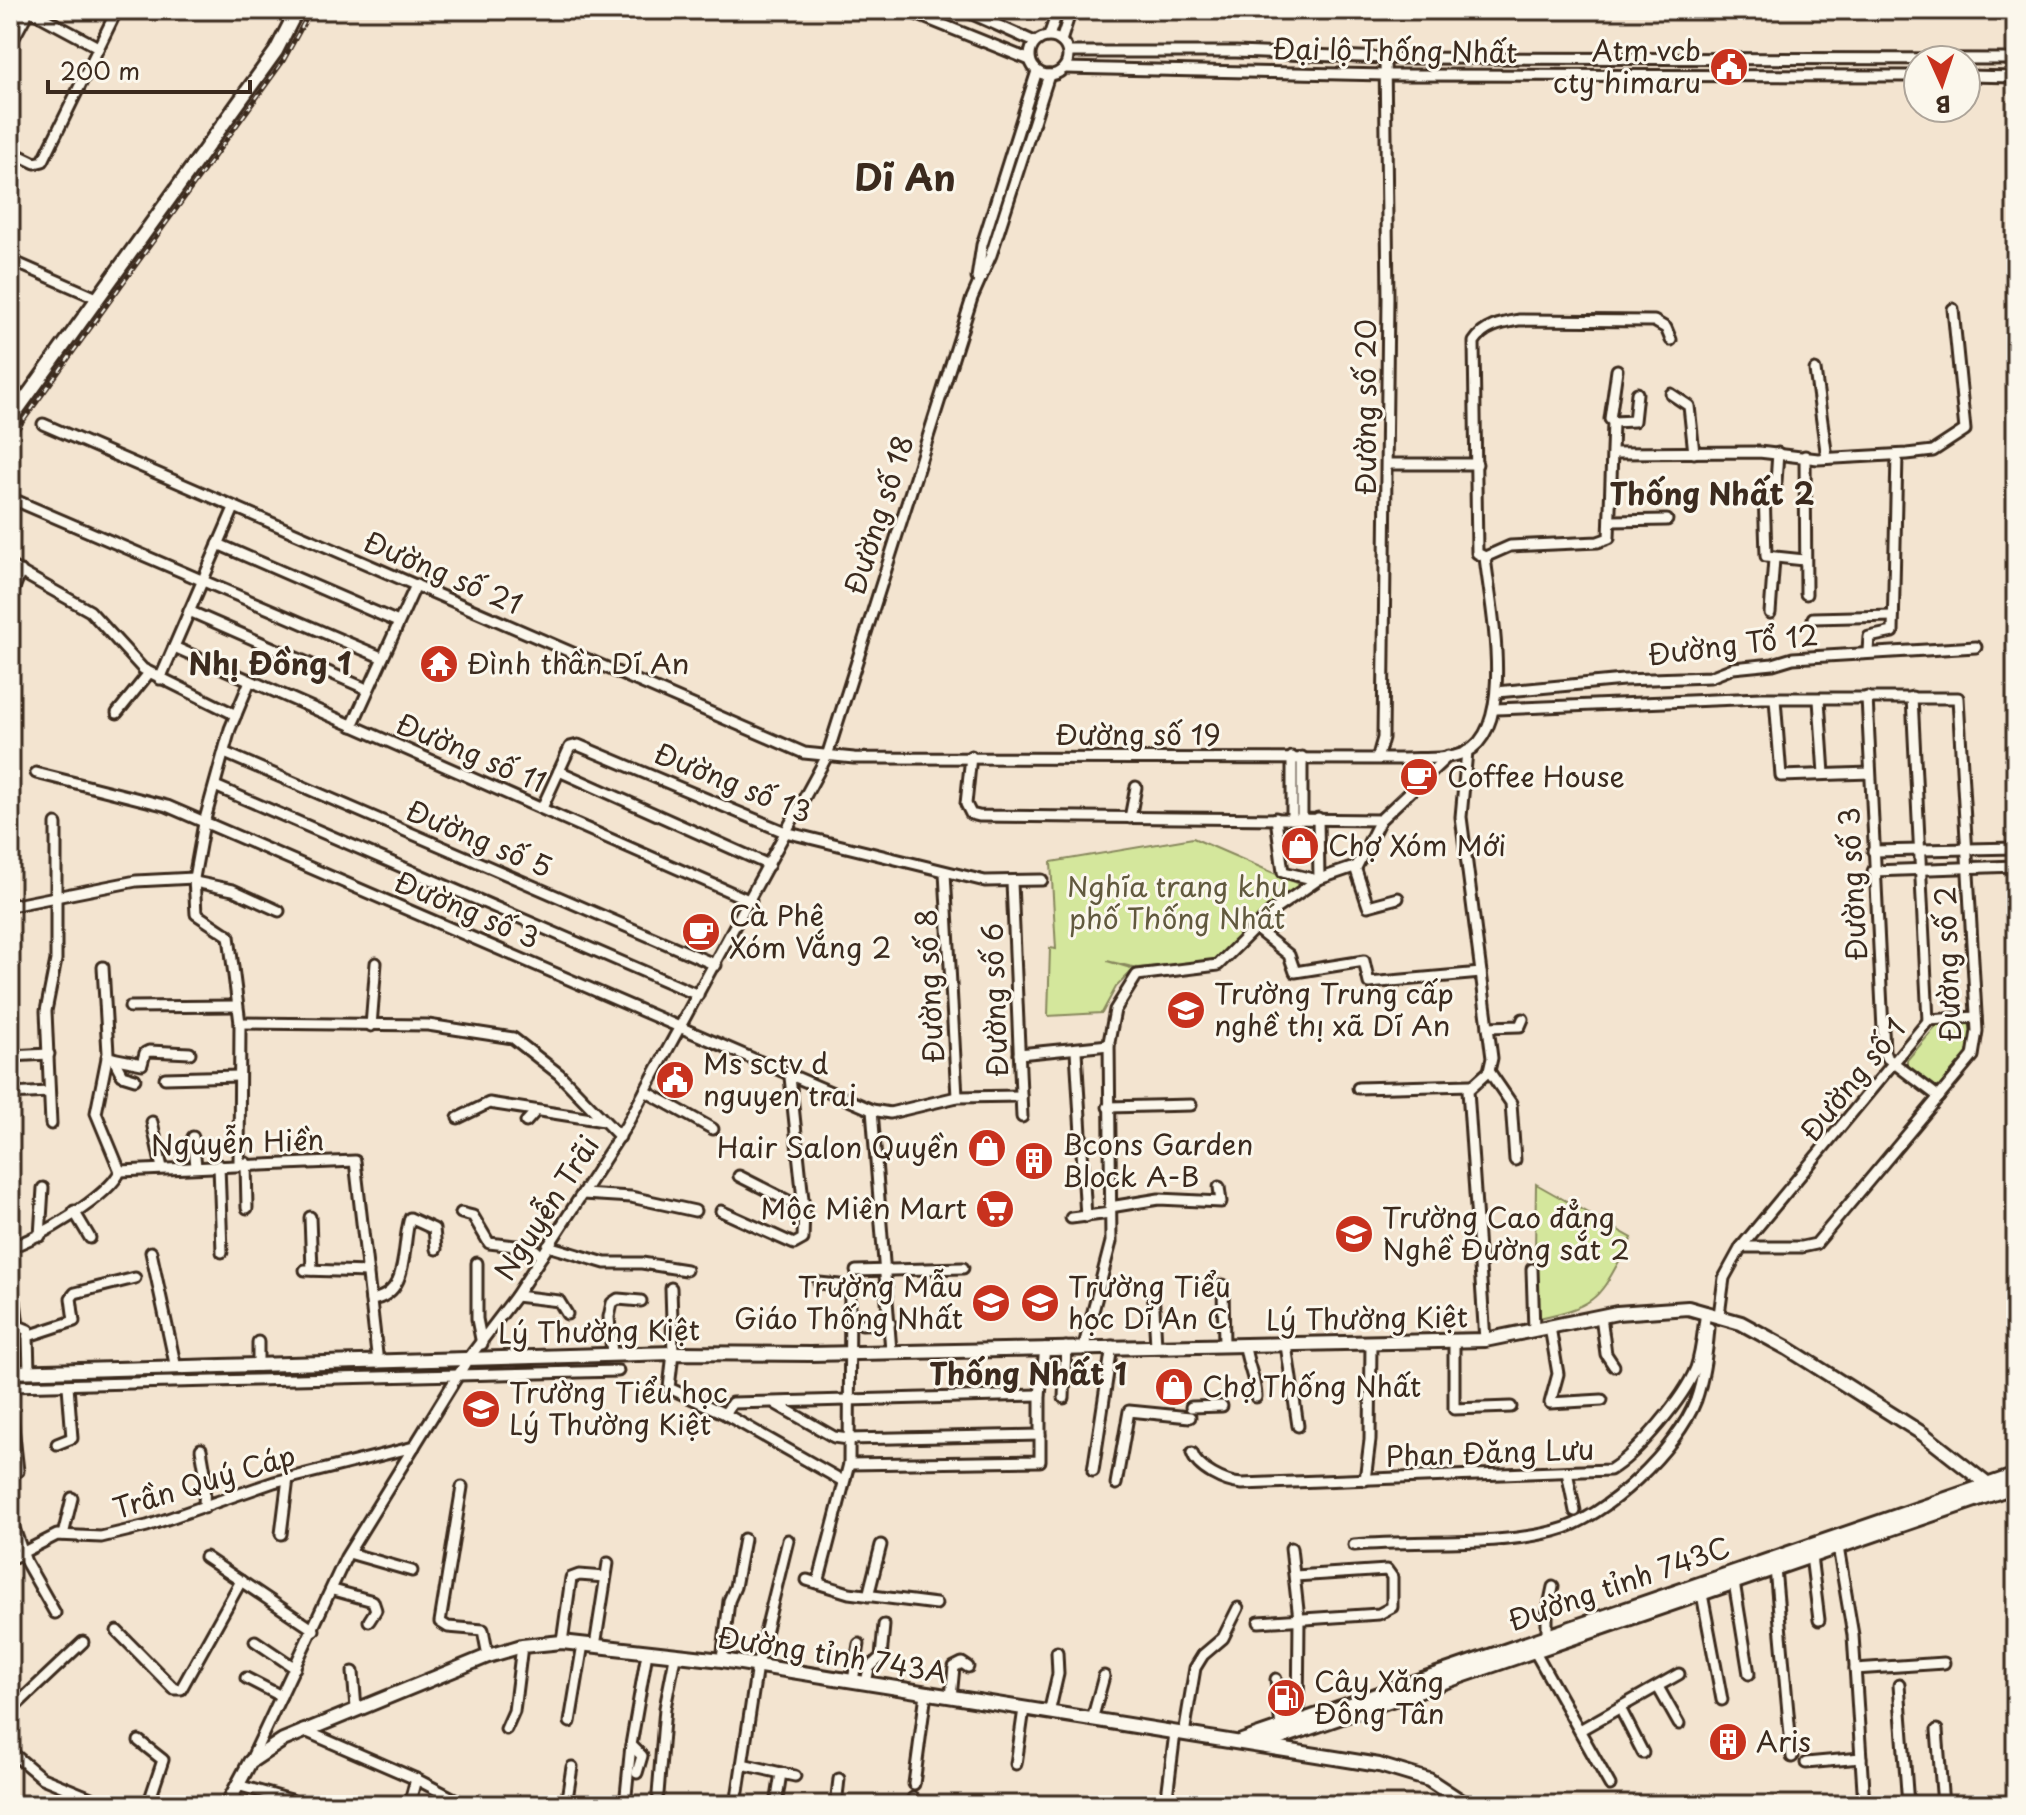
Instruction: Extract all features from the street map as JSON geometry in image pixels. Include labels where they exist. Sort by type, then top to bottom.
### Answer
[{"type":"main road","points":[[10,420],[276,51],[297,10]]},
{"type":"main road","name":"Lý Thường Kiệt","points":[[10,1372],[673,1353],[851,1353],[1485,1340],[1601,1316],[1670,1308],[1712,1313],[1754,1329],[1923,1434],[1992,1488]]},
{"type":"main road","name":"Đường tỉnh 743C","points":[[1239,1742],[1702,1594],[1838,1547],[1992,1488],[2016,1475]]},
{"type":"main road","name":"Đường tỉnh 743C","points":[[1260,1745],[1298,1722],[1547,1634],[1992,1488],[2016,1486]]},
{"type":"main road","name":"Đường tỉnh 743A","points":[[227,1805],[250,1762],[303,1730],[488,1656],[522,1646],[562,1642],[722,1660],[1288,1750],[1416,1774],[1466,1805]]},
{"type":"main road","points":[[1280,1731],[1288,1750]]},
{"type":"street","points":[[10,45],[29,10],[98,47]]},
{"type":"street","points":[[10,151],[31,162],[43,161],[117,10]]},
{"type":"street","points":[[906,10],[1030,60],[1037,71],[1049,75],[1064,68],[1068,52],[1061,41],[1049,36],[1035,42],[963,10]]},
{"type":"street","points":[[1049,36],[1058,10]]},
{"type":"street","points":[[1061,41],[1071,10]]},
{"type":"street","points":[[1030,60],[1035,42]]},
{"type":"street","name":"Đại lộ Thống Nhất","points":[[1068,52],[1236,52],[1385,58],[2016,59]]},
{"type":"street","name":"Đường số 20","points":[[1378,756],[1383,738],[1387,464],[1385,58]]},
{"type":"street","points":[[1508,58],[1508,75]]},
{"type":"street","name":"Đại lộ Thống Nhất","points":[[1064,68],[1385,75],[1902,76]]},
{"type":"street","name":"Đường số 18","points":[[975,289],[982,245],[1037,71]]},
{"type":"street","name":"Đường số 18","points":[[827,756],[975,289],[991,255],[1049,75]]},
{"type":"street","points":[[1982,76],[2016,77]]},
{"type":"street","points":[[1008,162],[1019,167]]},
{"type":"street","points":[[10,260],[97,298]]},
{"type":"street","points":[[1613,453],[1778,453],[1827,458],[1933,451],[1965,430],[1953,309]]},
{"type":"street","points":[[1485,557],[1477,553],[1474,342],[1479,334],[1500,323],[1519,320],[1654,321],[1666,328],[1671,340]]},
{"type":"street","points":[[1485,557],[1510,546],[1604,541],[1609,538],[1613,453],[1613,422],[1610,419],[1617,370]]},
{"type":"street","points":[[1815,370],[1827,458]]},
{"type":"street","points":[[1613,422],[1634,421],[1637,393]]},
{"type":"street","points":[[1671,394],[1689,406],[1694,453]]},
{"type":"street","name":"Đường số 21","points":[[43,424],[804,753],[827,756]]},
{"type":"street","points":[[1778,453],[1776,482],[1765,485],[1764,490],[1766,556],[1804,560]]},
{"type":"street","points":[[1868,651],[1869,637],[1893,632],[1897,455]]},
{"type":"street","points":[[1805,456],[1806,594]]},
{"type":"street","points":[[1387,464],[1477,464]]},
{"type":"street","points":[[10,498],[381,657]]},
{"type":"street","points":[[160,679],[234,508]]},
{"type":"street","points":[[1612,521],[1667,520]]},
{"type":"street","points":[[218,544],[398,622]]},
{"type":"street","points":[[1485,557],[1496,709],[1488,729],[1467,751],[1461,817],[1492,1058],[1489,1071],[1468,1090],[1485,1340]]},
{"type":"street","points":[[1770,613],[1774,559]]},
{"type":"street","points":[[10,566],[90,611],[149,673],[236,715]]},
{"type":"street","points":[[10,598],[21,571]]},
{"type":"street","points":[[352,726],[416,585]]},
{"type":"street","points":[[189,611],[367,689]]},
{"type":"street","points":[[1813,618],[1893,616]]},
{"type":"street","name":"Đường số 11","points":[[174,647],[751,901]]},
{"type":"street","name":"Đường Tổ 12","points":[[1497,692],[1623,680],[1710,677],[1733,668],[1773,664],[1793,658],[1868,651],[1976,647]]},
{"type":"street","points":[[117,713],[149,673]]},
{"type":"street","points":[[247,1208],[239,1076],[240,1023],[229,936],[196,914],[194,880],[204,823],[236,715],[250,681]]},
{"type":"street","name":"Đường số 2","points":[[1741,1247],[1802,1247],[1816,1244],[1973,1056],[1976,1017],[1960,702],[1956,696],[1912,697]]},
{"type":"street","name":"Đường số 3","points":[[1867,697],[1884,1051],[1886,1057],[1896,1062]]},
{"type":"street","points":[[1496,709],[1912,697]]},
{"type":"street","name":"Đường số 1","points":[[1712,1313],[1724,1278],[1741,1247],[1928,1020],[1912,697]]},
{"type":"street","points":[[1775,699],[1779,774],[1870,773]]},
{"type":"street","points":[[1819,700],[1824,774]]},
{"type":"street","points":[[2016,708],[2016,956]]},
{"type":"street","name":"Đường số 13","points":[[542,808],[570,747],[578,745],[785,832],[945,872],[1012,882],[1042,880]]},
{"type":"street","name":"Đường số 19","points":[[827,756],[1378,756],[1404,759],[1448,756],[1467,751]]},
{"type":"street","name":"Đường số 5","points":[[225,753],[716,965]]},
{"type":"street","name":"Nguyễn Trãi","points":[[250,1762],[349,1553],[468,1359],[516,1296],[620,1137],[751,901],[827,756]]},
{"type":"street","points":[[971,756],[966,804],[971,814],[1380,820]]},
{"type":"street","points":[[1084,1346],[1108,1259],[1109,1045],[1115,1010],[1137,975],[1218,965],[1255,928],[1318,880],[1355,867],[1380,820],[1448,756]]},
{"type":"street","points":[[1297,757],[1297,819]]},
{"type":"street","points":[[559,771],[769,865]]},
{"type":"street","name":"Đường số 3","points":[[36,773],[167,806],[463,931],[790,1077],[872,1110]]},
{"type":"street","points":[[215,786],[698,995]]},
{"type":"street","points":[[1130,818],[1136,787]]},
{"type":"street","points":[[1276,818],[1283,872],[1318,880]]},
{"type":"street","points":[[1318,818],[1318,880]]},
{"type":"street","points":[[51,1124],[46,1011],[56,960],[56,824]]},
{"type":"street","points":[[1873,851],[2015,848]]},
{"type":"street","points":[[1873,871],[2015,866]]},
{"type":"street","points":[[1355,867],[1368,906],[1398,898]]},
{"type":"street","name":"Đường số 8","points":[[945,872],[957,1097]]},
{"type":"street","points":[[10,906],[55,900],[136,881],[194,880],[233,890],[279,911]]},
{"type":"street","name":"Đường số 6","points":[[1012,882],[1022,1117]]},
{"type":"street","points":[[1255,928],[1289,955],[1295,972],[1364,961],[1369,983],[1481,973]]},
{"type":"street","points":[[371,1026],[376,963]]},
{"type":"street","points":[[103,967],[110,1058],[122,1075],[135,1079]]},
{"type":"street","points":[[130,1007],[237,1006]]},
{"type":"street","points":[[1928,1020],[1976,1017]]},
{"type":"street","points":[[1488,1027],[1521,1026],[1523,1019]]},
{"type":"street","points":[[240,1023],[428,1025],[513,1038],[559,1074],[620,1137]]},
{"type":"street","points":[[1019,1054],[1076,1051],[1109,1045]]},
{"type":"street","points":[[110,1058],[142,1064],[145,1053],[149,1051],[190,1053]]},
{"type":"street","points":[[1076,1051],[1086,1217]]},
{"type":"street","points":[[10,1056],[49,1054]]},
{"type":"street","name":"Nguyễn Hiền","points":[[110,1058],[97,1101],[99,1120],[120,1171],[355,1161],[378,1363]]},
{"type":"street","points":[[1896,1062],[1939,1097]]},
{"type":"street","points":[[1489,1071],[1511,1103],[1515,1160]]},
{"type":"street","points":[[165,1078],[239,1076]]},
{"type":"street","points":[[721,1211],[796,1245],[805,1233],[790,1077]]},
{"type":"street","points":[[1358,1088],[1471,1085]]},
{"type":"street","points":[[645,1091],[713,1129]]},
{"type":"street","points":[[10,1094],[49,1092]]},
{"type":"street","points":[[891,1351],[872,1110],[890,1113],[957,1097],[1021,1096]]},
{"type":"street","points":[[458,1118],[489,1103],[512,1104],[535,1112],[604,1121]]},
{"type":"street","points":[[1108,1107],[1191,1105]]},
{"type":"street","points":[[526,1122],[535,1112]]},
{"type":"street","points":[[152,1122],[162,1168]]},
{"type":"street","points":[[193,1137],[196,1166]]},
{"type":"street","points":[[219,1165],[222,1252]]},
{"type":"street","points":[[10,1247],[40,1236],[104,1190],[120,1171]]},
{"type":"street","points":[[739,1176],[804,1209]]},
{"type":"street","points":[[1071,1218],[1159,1199],[1221,1202],[1219,1187]]},
{"type":"street","points":[[40,1236],[43,1188]]},
{"type":"street","points":[[583,1194],[631,1197],[695,1211]]},
{"type":"street","points":[[74,1211],[90,1238]]},
{"type":"street","points":[[461,1213],[473,1216],[489,1243],[533,1248],[542,1256]]},
{"type":"street","points":[[310,1217],[308,1270],[368,1272]]},
{"type":"street","points":[[371,1300],[387,1293],[401,1277],[410,1218],[434,1229],[436,1249]]},
{"type":"street","points":[[548,1246],[605,1263],[642,1263],[686,1270]]},
{"type":"street","points":[[151,1252],[176,1368]]},
{"type":"street","points":[[477,1263],[477,1319],[482,1344]]},
{"type":"street","points":[[856,1271],[963,1268]]},
{"type":"street","points":[[1532,1269],[1534,1330]]},
{"type":"street","points":[[28,1336],[74,1321],[71,1298],[75,1293],[135,1278]]},
{"type":"street","points":[[818,1583],[849,1464],[851,1402],[849,1285],[819,1283]]},
{"type":"street","points":[[1223,1285],[1224,1346]]},
{"type":"street","points":[[671,1288],[673,1353],[669,1388],[725,1414],[843,1481]]},
{"type":"street","points":[[1153,1289],[1156,1346]]},
{"type":"street","points":[[516,1296],[559,1301],[567,1314]]},
{"type":"street","points":[[612,1355],[609,1317],[612,1303],[616,1300],[641,1301]]},
{"type":"street","points":[[15,1301],[18,1326],[28,1330],[29,1371]]},
{"type":"street","points":[[1354,1545],[1542,1534],[1563,1529],[1596,1510],[1660,1456],[1691,1411],[1703,1377],[1712,1313]]},
{"type":"street","name":"Phan Đăng Lưu","points":[[1192,1453],[1194,1460],[1232,1484],[1610,1470],[1640,1443],[1684,1390],[1697,1367],[1712,1313]]},
{"type":"street","points":[[1601,1316],[1606,1354],[1614,1366]]},
{"type":"street","points":[[862,1324],[890,1323]]},
{"type":"street","points":[[1550,1327],[1558,1374],[1550,1403],[1602,1400]]},
{"type":"street","points":[[1454,1340],[1454,1409],[1511,1407]]},
{"type":"street","points":[[258,1342],[258,1366]]},
{"type":"street","points":[[1365,1480],[1370,1440],[1371,1342]]},
{"type":"street","points":[[1286,1345],[1298,1426]]},
{"type":"street","points":[[1093,1471],[1112,1346]]},
{"type":"street","points":[[1245,1346],[1256,1397]]},
{"type":"street","points":[[1064,1398],[1066,1347]]},
{"type":"street","points":[[849,1464],[1040,1461],[1040,1395],[1045,1348]]},
{"type":"street","points":[[10,1386],[618,1371]]},
{"type":"street","points":[[57,1444],[72,1438],[68,1386]]},
{"type":"street","points":[[725,1414],[732,1403],[1040,1395]]},
{"type":"street","points":[[10,1400],[18,1471],[10,1476]]},
{"type":"street","points":[[773,1403],[834,1437],[848,1439],[1040,1435]]},
{"type":"street","points":[[1116,1484],[1129,1411],[1190,1412],[1222,1406]]},
{"type":"street","name":"Trần Quý Cáp","points":[[10,1559],[51,1536],[101,1537],[204,1508],[288,1478],[414,1447]]},
{"type":"street","points":[[201,1449],[205,1472],[204,1508]]},
{"type":"street","points":[[1567,1472],[1575,1511]]},
{"type":"street","points":[[281,1534],[288,1478]]},
{"type":"street","points":[[462,1487],[440,1622],[448,1627],[483,1630],[488,1656]]},
{"type":"street","points":[[63,1535],[72,1498]]},
{"type":"street","points":[[10,1517],[22,1554],[55,1613]]},
{"type":"street","points":[[722,1660],[728,1603],[735,1587],[744,1539]]},
{"type":"street","points":[[736,1805],[757,1666],[788,1540]]},
{"type":"street","points":[[868,1596],[881,1545]]},
{"type":"street","points":[[1838,1547],[1853,1635],[1864,1805]]},
{"type":"street","points":[[1291,1548],[1299,1619],[1298,1722]]},
{"type":"street","points":[[349,1553],[412,1571]]},
{"type":"street","points":[[1811,1556],[1819,1620]]},
{"type":"street","points":[[205,1557],[314,1630]]},
{"type":"street","points":[[570,1722],[608,1563]]},
{"type":"street","points":[[1775,1568],[1792,1757]]},
{"type":"street","points":[[1259,1622],[1379,1614],[1392,1607],[1392,1577],[1387,1570],[1295,1576]]},
{"type":"street","points":[[562,1642],[571,1578],[579,1575],[605,1577]]},
{"type":"street","points":[[807,1580],[868,1596],[936,1604]]},
{"type":"street","points":[[117,1631],[174,1689],[181,1689],[241,1581]]},
{"type":"street","points":[[1734,1582],[1749,1674]]},
{"type":"street","points":[[1547,1634],[1547,1615],[1553,1587]]},
{"type":"street","points":[[333,1590],[373,1601],[376,1610],[369,1621]]},
{"type":"street","points":[[1702,1594],[1722,1700]]},
{"type":"street","points":[[1166,1805],[1195,1668],[1203,1655],[1223,1638],[1238,1608]]},
{"type":"street","points":[[859,1682],[881,1657],[884,1625]]},
{"type":"street","points":[[255,1641],[295,1668]]},
{"type":"street","points":[[10,1711],[83,1642]]},
{"type":"street","points":[[859,1644],[859,1682]]},
{"type":"street","points":[[506,1729],[514,1711],[522,1646]]},
{"type":"street","points":[[1534,1650],[1610,1785]]},
{"type":"street","points":[[1049,1713],[1058,1674],[1057,1652]]},
{"type":"street","points":[[625,1805],[631,1745],[647,1653]]},
{"type":"street","points":[[658,1794],[665,1708],[675,1657]]},
{"type":"street","points":[[951,1697],[954,1667],[962,1663],[968,1667]]},
{"type":"street","points":[[1855,1669],[1944,1663]]},
{"type":"street","points":[[353,1672],[356,1708]]},
{"type":"street","points":[[1580,1730],[1679,1674]]},
{"type":"street","points":[[1092,1720],[1104,1676]]},
{"type":"street","points":[[246,1678],[281,1696]]},
{"type":"street","points":[[1276,1679],[1280,1731]]},
{"type":"street","points":[[1899,1685],[1908,1805]]},
{"type":"street","points":[[1658,1687],[1679,1724]]},
{"type":"street","points":[[914,1784],[926,1693]]},
{"type":"street","points":[[1620,1708],[1643,1753]]},
{"type":"street","points":[[1016,1764],[1024,1709]]},
{"type":"street","points":[[303,1730],[416,1779],[466,1805]]},
{"type":"street","points":[[1937,1730],[1943,1805]]},
{"type":"street","points":[[139,1741],[163,1760],[148,1805]]},
{"type":"street","points":[[631,1745],[642,1756],[637,1773]]},
{"type":"street","points":[[10,1751],[42,1778],[108,1805]]},
{"type":"street","points":[[1806,1763],[1861,1758]]},
{"type":"street","points":[[742,1764],[795,1776]]},
{"type":"street","points":[[566,1805],[572,1767]]},
{"type":"street","points":[[776,1805],[781,1773]]},
{"type":"street","points":[[409,1805],[416,1779]]},
{"type":"street","points":[[836,1805],[839,1779]]},
{"type":"street","points":[[237,1785],[291,1800],[296,1805]]},
{"type":"green space","name":"Nghĩa trang khu phố Thống Nhất","points":[[1193,838],[1304,886],[1217,961],[1137,968],[1107,961],[1134,969],[1116,987],[1102,1013],[1048,1016],[1050,948],[1056,949],[1051,862]]},
{"type":"green space","points":[[1940,1022],[1968,1023],[1973,1029],[1970,1054],[1938,1088],[1907,1065],[1907,1060]]},
{"type":"green space","points":[[1536,1184],[1632,1238],[1605,1286],[1587,1303],[1534,1319]]},
{"type":"railway","points":[[10,439],[283,61],[311,10]]},
{"type":"place","name":"Atm vcb cty himaru","points":[[1729,67]]},
{"type":"place","name":"Đình thần Dĩ An","points":[[439,664]]},
{"type":"place","name":"Coffee House","points":[[1419,777]]},
{"type":"place","name":"Chợ Xóm Mới","points":[[1300,846]]},
{"type":"place","name":"Cà Phê Xóm Vắng 2","points":[[701,932]]},
{"type":"place","name":"Trường Trung cấp nghề thị xã Dĩ An","points":[[1186,1010]]},
{"type":"place","name":"Ms sctv d nguyen trai","points":[[675,1080]]},
{"type":"place","name":"Hair Salon Quyền","points":[[987,1148]]},
{"type":"place","name":"Bcons Garden Block A-B","points":[[1034,1161]]},
{"type":"place","name":"Mộc Miên Mart","points":[[995,1209]]},
{"type":"place","name":"Trường Cao đẳng Nghề Đường sắt 2","points":[[1354,1234]]},
{"type":"place","name":"Trường Mẫu Giáo Thống Nhất","points":[[991,1303]]},
{"type":"place","name":"Trường Tiểu học Dĩ An C","points":[[1040,1303]]},
{"type":"place","name":"Chợ Thống Nhất","points":[[1174,1387]]},
{"type":"place","name":"Trường Tiểu học Lý Thường Kiệt","points":[[481,1409]]},
{"type":"place","name":"Cây Xăng Đông Tân","points":[[1286,1698]]},
{"type":"place","name":"Aris","points":[[1728,1742]]},
{"type":"district","name":"Dĩ An","points":[[905,178]]},
{"type":"district","name":"Thống Nhất 2","points":[[1712,495]]},
{"type":"district","name":"Nhị Đồng 1","points":[[270,665]]},
{"type":"district","name":"Thống Nhất 1","points":[[1028,1375]]}]
